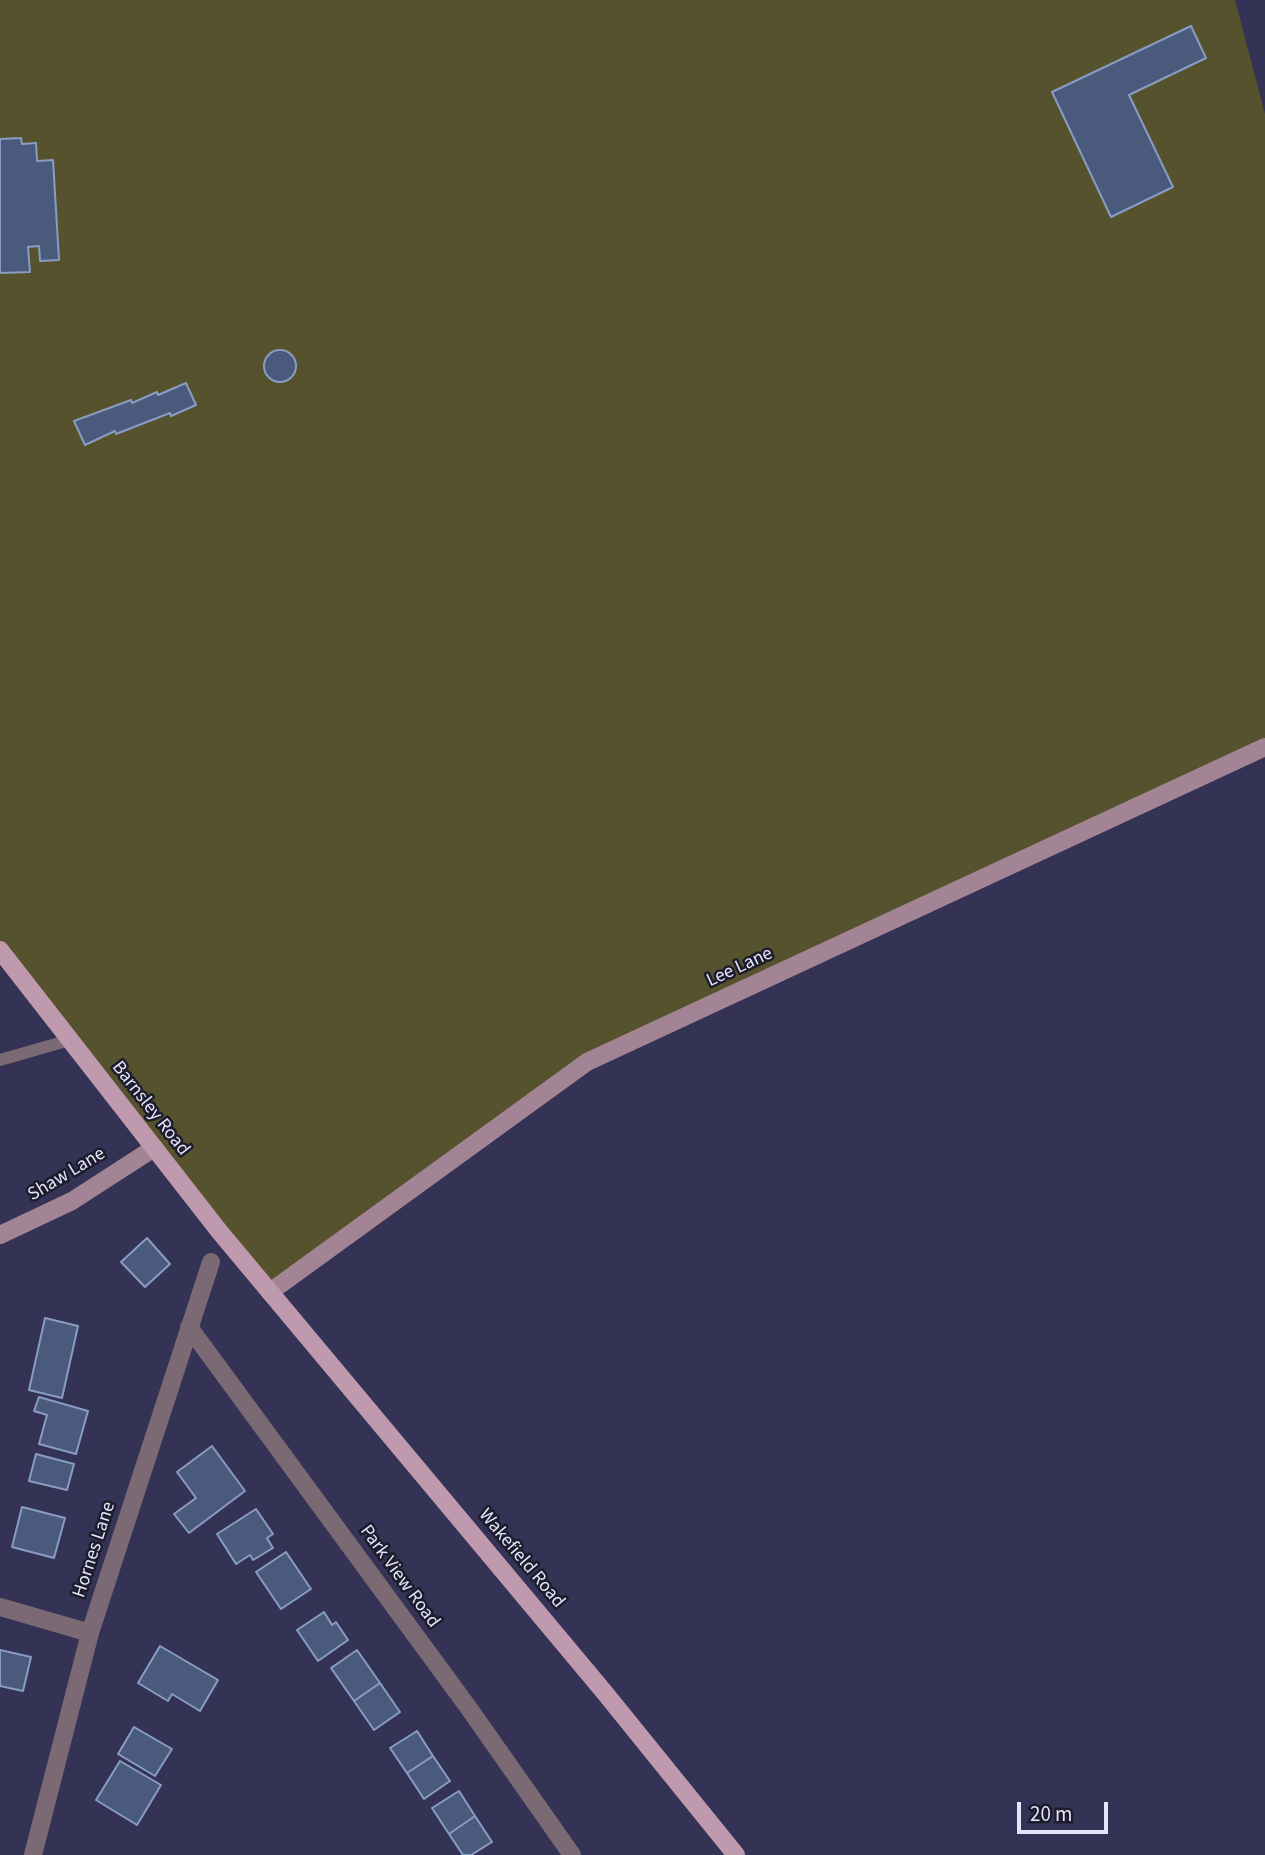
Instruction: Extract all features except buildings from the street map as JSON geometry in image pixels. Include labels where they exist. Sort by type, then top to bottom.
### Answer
[{"type":"main road","name":"Lee Lane","points":[[270,1292],[587,1062],[1265,747]]},
{"type":"main road","name":"Barnsley Road","points":[[0,950],[270,1292]]},
{"type":"main road","name":"Shaw Lane","points":[[0,1235],[72,1201],[154,1148]]},
{"type":"main road","name":"Wakefield Road","points":[[270,1292],[606,1693],[736,1855]]},
{"type":"street","name":"Hornes Lane","points":[[33,1855],[90,1633],[211,1262]]},
{"type":"street","name":"Park View Road","points":[[188,1327],[468,1707],[572,1855]]},
{"type":"street","points":[[0,1608],[90,1633]]},
{"type":"lane","points":[[0,1060],[71,1040]]},
{"type":"shaded area","points":[[0,0],[1235,0],[1265,114],[1265,747],[587,1062],[270,1292],[0,950]]}]
